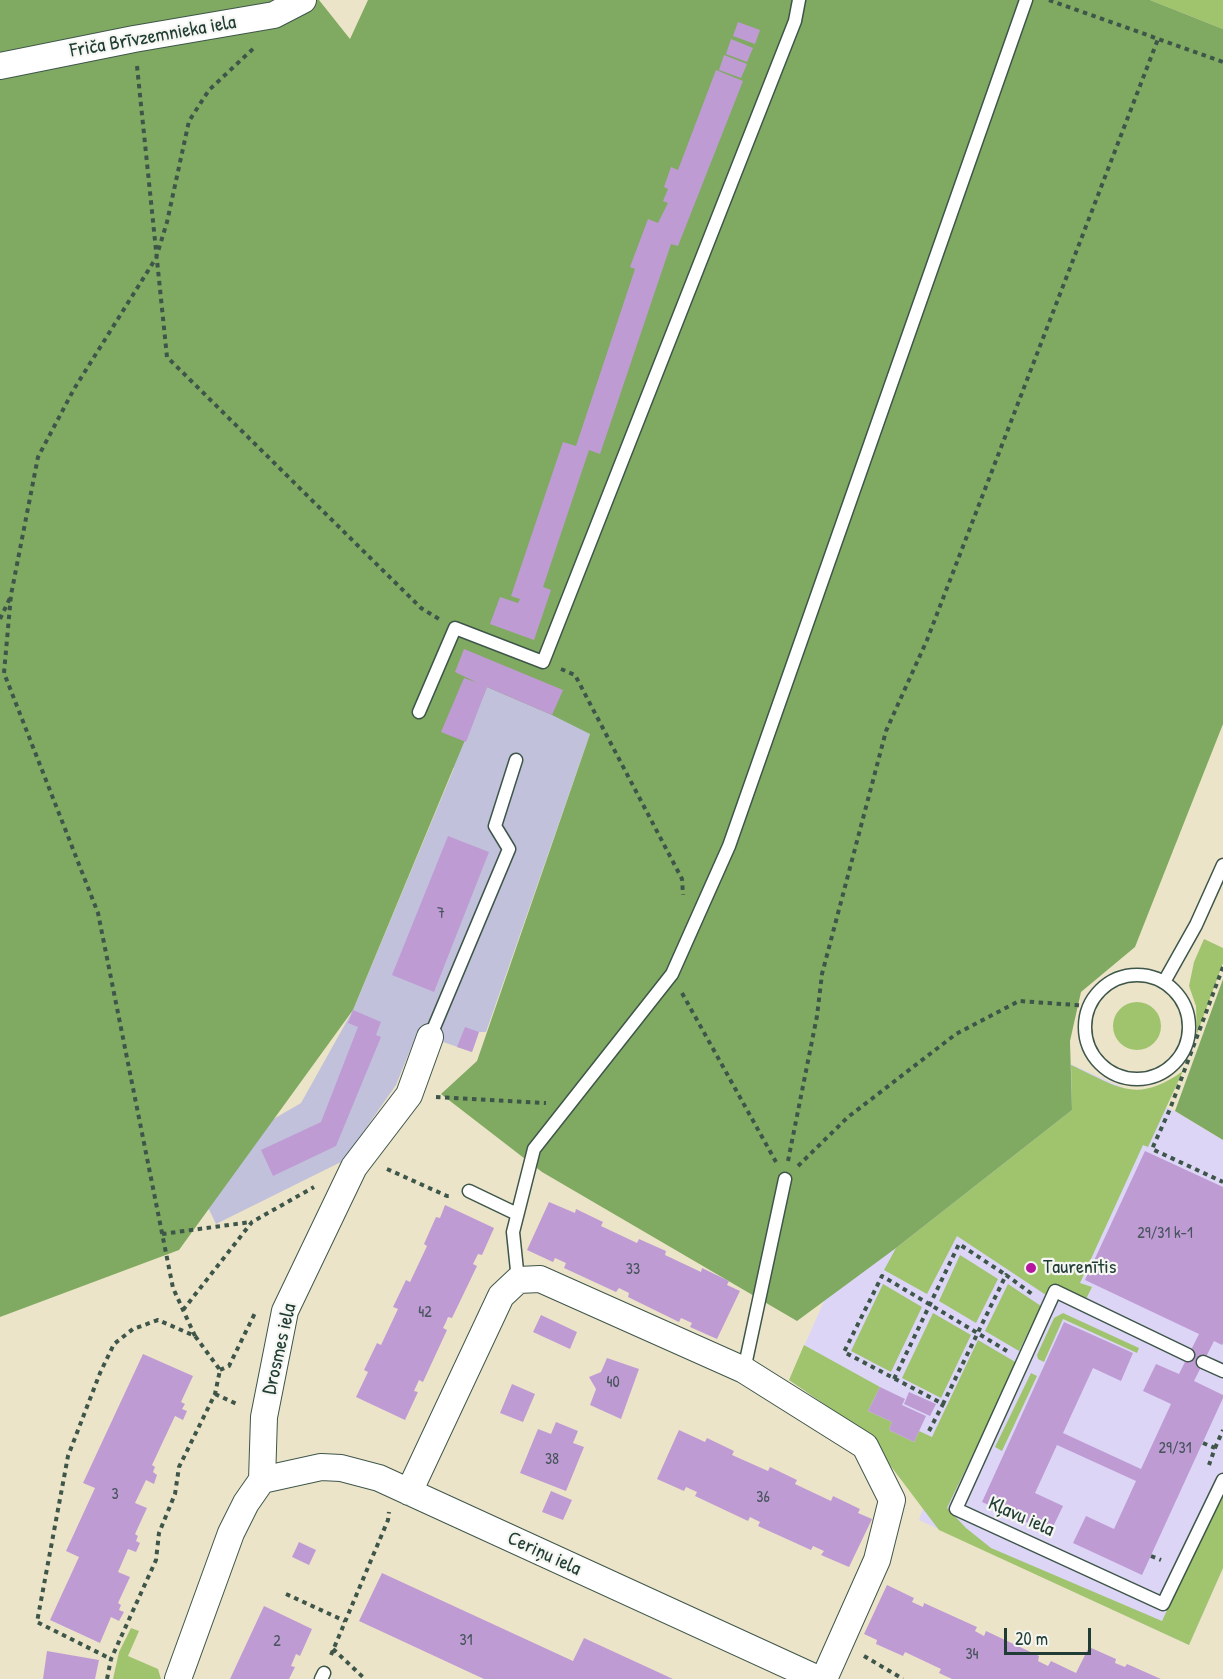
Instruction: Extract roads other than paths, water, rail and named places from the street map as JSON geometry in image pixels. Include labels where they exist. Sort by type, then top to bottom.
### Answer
[{"type":"street","name":"Friča Brīvzemnieka iela","points":[[0,66],[134,39],[274,15],[303,0]]},
{"type":"street","name":"Drosmes iela","points":[[262,1480],[264,1417],[285,1311],[354,1167],[409,1095],[430,1037]]},
{"type":"street","points":[[403,1489],[501,1296],[518,1280],[540,1279],[744,1370],[865,1446],[892,1500],[876,1560],[824,1679]]},
{"type":"street","name":"Ceriņu iela","points":[[262,1480],[321,1467],[341,1468],[379,1478],[818,1679]]},
{"type":"street","points":[[178,1679],[231,1533],[246,1503],[262,1480]]},
{"type":"lane","points":[[419,712],[455,628],[543,662],[795,21],[799,0]]},
{"type":"lane","points":[[518,1280],[513,1233],[534,1149],[672,974],[729,846],[1026,0]]},
{"type":"lane","points":[[430,1037],[509,849],[495,826],[516,760]]},
{"type":"lane","points":[[1164,982],[1196,925],[1223,865]]},
{"type":"lane","points":[[1136,975],[1153,977],[1164,982],[1180,998],[1187,1014],[1189,1030],[1185,1047],[1176,1061],[1163,1072],[1147,1078],[1130,1079],[1114,1075],[1100,1065],[1090,1051],[1085,1034],[1085,1016],[1092,1000],[1103,987],[1119,978],[1136,975]]},
{"type":"lane","points":[[744,1370],[785,1179]]},
{"type":"lane","points":[[469,1191],[518,1214]]},
{"type":"lane","name":"Kļavu iela","points":[[1188,1355],[1055,1291],[956,1509],[1163,1604],[1223,1480]]},
{"type":"lane","points":[[1203,1362],[1223,1371]]},
{"type":"place","name":"Taurenītis","points":[[1031,1268]]}]
